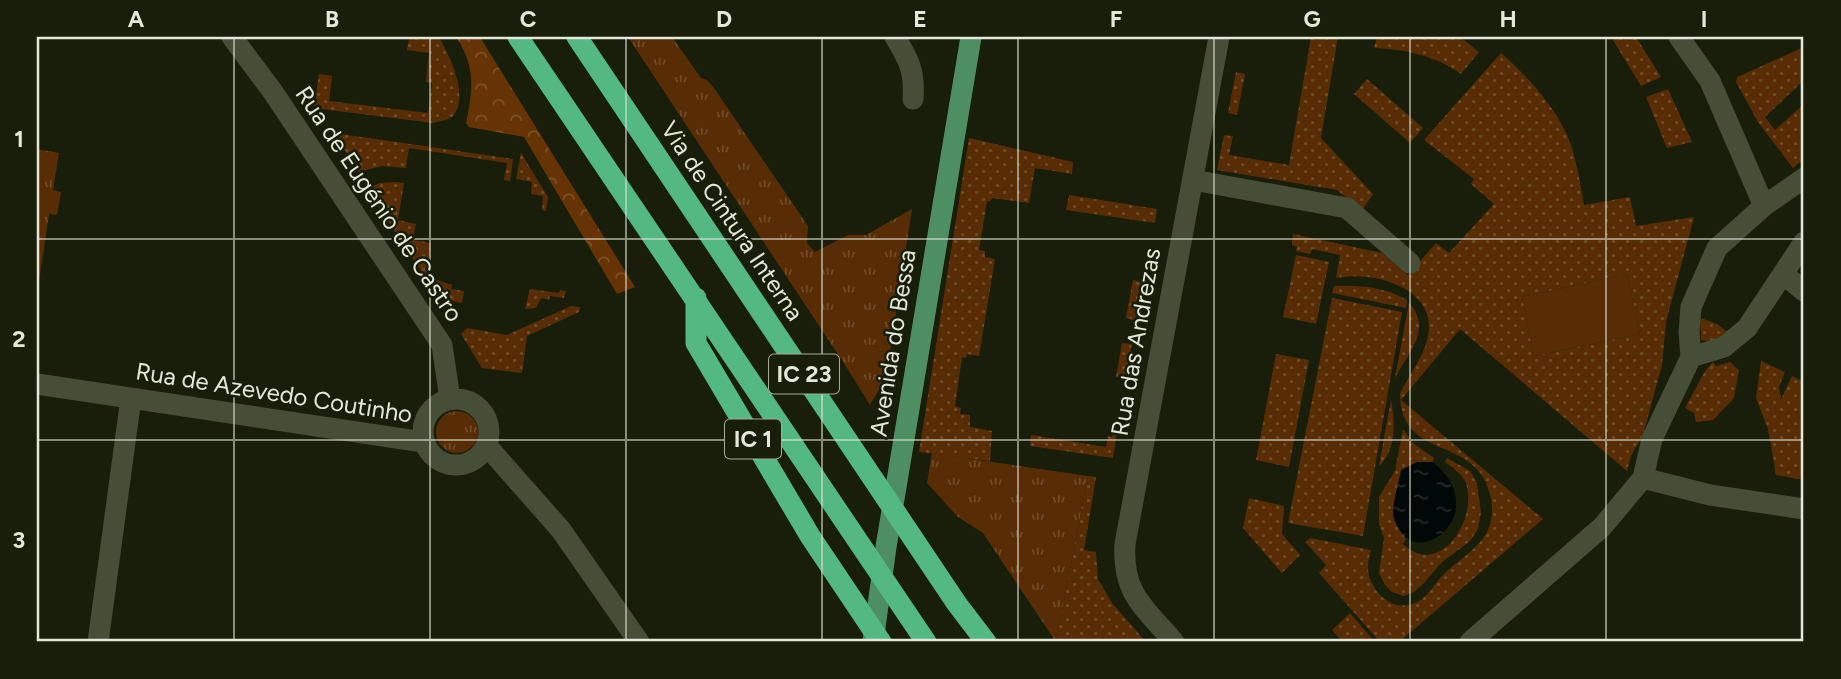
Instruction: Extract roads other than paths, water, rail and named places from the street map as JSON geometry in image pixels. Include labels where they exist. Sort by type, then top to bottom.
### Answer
[{"type":"highway","name":"IC 23","points":[[518,37],[926,642]]},
{"type":"highway","name":"Via de Cintura Interna","points":[[577,37],[957,604],[986,642]]},
{"type":"highway","name":"IC 1","points":[[695,298],[696,343],[810,536],[881,642]]},
{"type":"main road","name":"Avenida do Bessa","points":[[873,642],[888,535],[969,45]]},
{"type":"street","name":"Rua de Eugénio de Castro","points":[[233,37],[273,92],[442,345],[450,399]]},
{"type":"street","points":[[895,37],[910,61],[915,80],[914,99]]},
{"type":"street","name":"Rua das Andrezas","points":[[1174,642],[1132,592],[1124,566],[1125,544],[1219,37]]},
{"type":"street","points":[[1679,37],[1710,81],[1764,206]]},
{"type":"street","points":[[1470,642],[1602,527],[1643,478],[1652,439],[1691,358],[1691,307],[1717,248],[1764,206],[1804,178]]},
{"type":"street","points":[[1193,180],[1348,208],[1410,263]]},
{"type":"street","points":[[1691,358],[1724,347],[1747,328],[1804,242]]},
{"type":"street","points":[[1783,274],[1804,291]]},
{"type":"street","name":"Rua de Azevedo Coutinho","points":[[37,384],[423,442],[434,458],[455,466],[476,460],[487,446]]},
{"type":"street","points":[[98,642],[131,398]]},
{"type":"street","points":[[423,442],[426,418],[440,403],[461,399],[481,409],[490,430],[487,446],[561,530],[639,642]]},
{"type":"street","points":[[1643,478],[1710,495],[1804,509]]},
{"type":"water","points":[[1417,462],[1433,462],[1449,480],[1456,498],[1455,514],[1448,527],[1437,537],[1425,542],[1412,541],[1402,533],[1393,516],[1401,470]]}]
